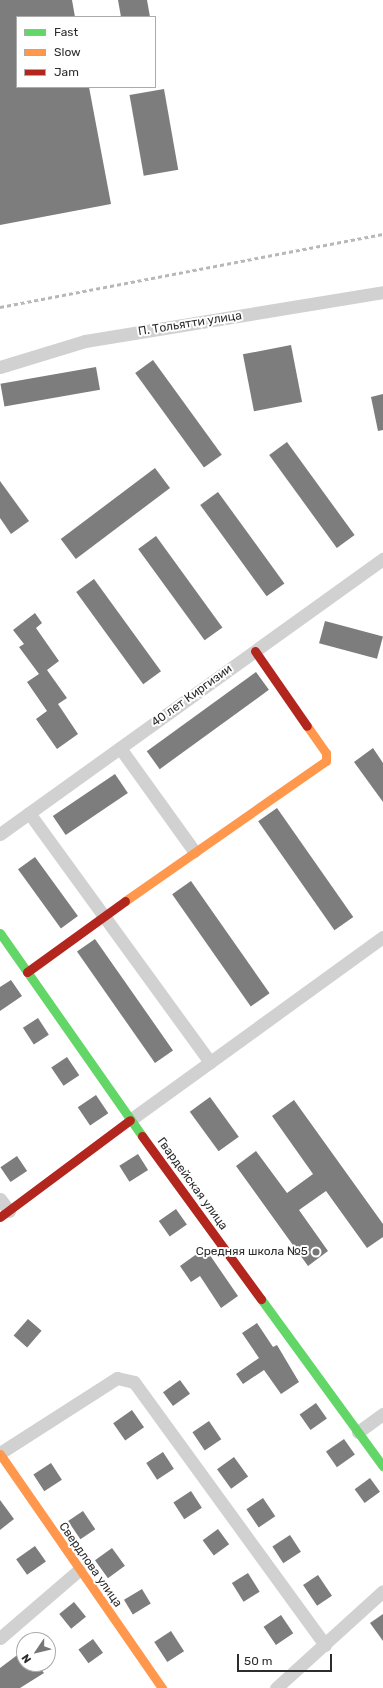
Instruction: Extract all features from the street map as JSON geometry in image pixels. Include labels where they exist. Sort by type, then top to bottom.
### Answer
[{"type":"street","name":"П. Тольятти улица","points":[[0,367],[85,342],[383,292]]},
{"type":"street","name":"40 лет Киргизии","points":[[0,834],[383,559]]},
{"type":"street","points":[[27,972],[194,851],[324,764],[327,757],[254,651]]},
{"type":"street","points":[[120,748],[194,851]]},
{"type":"street","points":[[29,813],[210,1062]]},
{"type":"street","name":"Гвардейская улица","points":[[0,933],[130,1120],[383,1466]]},
{"type":"street","points":[[0,1199],[4,1214],[130,1120],[383,937]]},
{"type":"street","points":[[0,1454],[118,1378],[134,1382],[325,1645]]},
{"type":"street","points":[[358,1432],[383,1414]]},
{"type":"street","name":"Свердлова улица","points":[[0,1454],[162,1688]]},
{"type":"street","points":[[0,1638],[79,1570]]},
{"type":"street","points":[[276,1688],[383,1591]]},
{"type":"building","points":[[0,0],[72,0],[75,16],[16,16],[16,88],[89,88],[111,204],[0,225]]},
{"type":"building","points":[[118,0],[147,0],[150,16],[121,16]]},
{"type":"building","points":[[164,89],[178,170],[144,176],[130,95]]},
{"type":"building","points":[[291,345],[302,402],[254,411],[243,354]]},
{"type":"building","points":[[153,360],[222,455],[204,468],[135,373]]},
{"type":"building","points":[[96,367],[100,390],[4,406],[0,384]]},
{"type":"building","points":[[383,394],[383,430],[378,431],[371,397]]},
{"type":"building","points":[[287,442],[355,535],[337,548],[269,455]]},
{"type":"building","points":[[155,468],[170,488],[76,559],[61,539]]},
{"type":"building","points":[[0,481],[29,521],[11,534],[0,518]]},
{"type":"building","points":[[218,492],[284,583],[267,596],[200,505]]},
{"type":"building","points":[[156,536],[222,627],[205,640],[138,549]]},
{"type":"building","points":[[94,579],[161,671],[143,684],[76,592]]},
{"type":"building","points":[[35,613],[42,623],[36,628],[59,661],[47,670],[67,698],[58,704],[78,734],[57,749],[36,719],[47,711],[27,682],[39,674],[19,647],[24,644],[13,630]]},
{"type":"building","points":[[325,621],[383,637],[377,659],[319,643]]},
{"type":"building","points":[[256,672],[269,690],[160,769],[147,751]]},
{"type":"building","points":[[373,748],[383,763],[383,802],[354,762]]},
{"type":"building","points":[[115,774],[128,793],[66,835],[53,816]]},
{"type":"building","points":[[277,808],[353,917],[334,930],[258,821]]},
{"type":"building","points":[[35,857],[78,916],[61,928],[18,869]]},
{"type":"building","points":[[191,881],[270,993],[251,1006],[172,894]]},
{"type":"building","points":[[95,939],[173,1050],[155,1063],[77,952]]},
{"type":"building","points":[[11,980],[22,996],[0,1011],[0,987]]},
{"type":"building","points":[[38,1018],[49,1035],[34,1045],[23,1028]]},
{"type":"building","points":[[67,1057],[79,1075],[64,1086],[51,1068]]},
{"type":"building","points":[[96,1095],[108,1113],[90,1126],[78,1107]]},
{"type":"building","points":[[210,1097],[239,1137],[219,1151],[190,1112]]},
{"type":"building","points":[[294,1100],[383,1224],[383,1237],[367,1248],[326,1191],[299,1210],[328,1251],[308,1266],[236,1166],[256,1151],[287,1193],[313,1174],[272,1116]]},
{"type":"building","points":[[138,1154],[148,1170],[129,1182],[119,1166]]},
{"type":"building","points":[[17,1156],[27,1171],[10,1182],[0,1167]]},
{"type":"building","points":[[176,1209],[187,1225],[170,1237],[159,1221]]},
{"type":"building","points":[[205,1248],[238,1296],[221,1308],[200,1276],[191,1282],[180,1266]]},
{"type":"building","points":[[28,1319],[42,1331],[27,1347],[14,1336]]},
{"type":"building","points":[[257,1323],[273,1347],[277,1345],[299,1382],[281,1394],[264,1370],[243,1384],[236,1374],[259,1358],[242,1333]]},
{"type":"building","points":[[180,1380],[190,1394],[173,1406],[163,1392]]},
{"type":"building","points":[[316,1403],[327,1419],[311,1430],[300,1414]]},
{"type":"building","points":[[132,1410],[144,1427],[125,1440],[113,1423]]},
{"type":"building","points":[[209,1421],[221,1439],[205,1450],[192,1432]]},
{"type":"building","points":[[344,1439],[355,1455],[337,1467],[326,1452]]},
{"type":"building","points":[[163,1452],[174,1469],[157,1480],[146,1463]]},
{"type":"building","points":[[234,1457],[248,1476],[231,1489],[217,1469]]},
{"type":"building","points":[[51,1463],[62,1480],[44,1491],[33,1474]]},
{"type":"building","points":[[370,1478],[380,1492],[365,1503],[355,1489]]},
{"type":"building","points":[[191,1491],[202,1508],[184,1519],[173,1502]]},
{"type":"building","points":[[263,1498],[275,1516],[259,1527],[246,1509]]},
{"type":"building","points":[[0,1500],[14,1519],[0,1530]]},
{"type":"building","points":[[83,1511],[95,1529],[80,1539],[68,1521]]},
{"type":"building","points":[[218,1529],[229,1544],[214,1556],[203,1540]]},
{"type":"building","points":[[290,1535],[301,1552],[283,1563],[272,1546]]},
{"type":"building","points":[[35,1546],[46,1562],[27,1575],[16,1559]]},
{"type":"building","points":[[112,1548],[125,1566],[108,1578],[95,1560]]},
{"type":"building","points":[[248,1573],[260,1592],[244,1602],[232,1583]]},
{"type":"building","points":[[318,1575],[332,1596],[317,1606],[303,1585]]},
{"type":"building","points":[[142,1589],[151,1604],[133,1614],[124,1600]]},
{"type":"building","points":[[74,1602],[86,1617],[71,1629],[59,1614]]},
{"type":"building","points":[[383,1614],[383,1641],[370,1623]]},
{"type":"building","points":[[281,1615],[293,1633],[276,1645],[264,1627]]},
{"type":"building","points":[[171,1631],[184,1651],[167,1662],[154,1642]]},
{"type":"building","points":[[93,1639],[103,1653],[88,1663],[78,1650]]},
{"type":"building","points":[[16,1656],[16,1672],[44,1673],[20,1688],[0,1688],[0,1668]]},
{"type":"railway","points":[[0,307],[383,234]]},
{"type":"traffic: fast","points":[[0,933],[142,1136]]},
{"type":"traffic: fast","points":[[261,1299],[383,1466]]},
{"type":"traffic: slow","points":[[125,901],[326,761],[326,753],[307,726]]},
{"type":"traffic: slow","points":[[0,1454],[162,1688]]},
{"type":"traffic: jam","points":[[255,651],[307,726]]},
{"type":"traffic: jam","points":[[27,972],[125,901]]},
{"type":"traffic: jam","points":[[0,1217],[130,1120]]},
{"type":"traffic: jam","points":[[142,1136],[261,1299]]},
{"type":"place","name":"Средняя школа №5","points":[[316,1252]]}]
